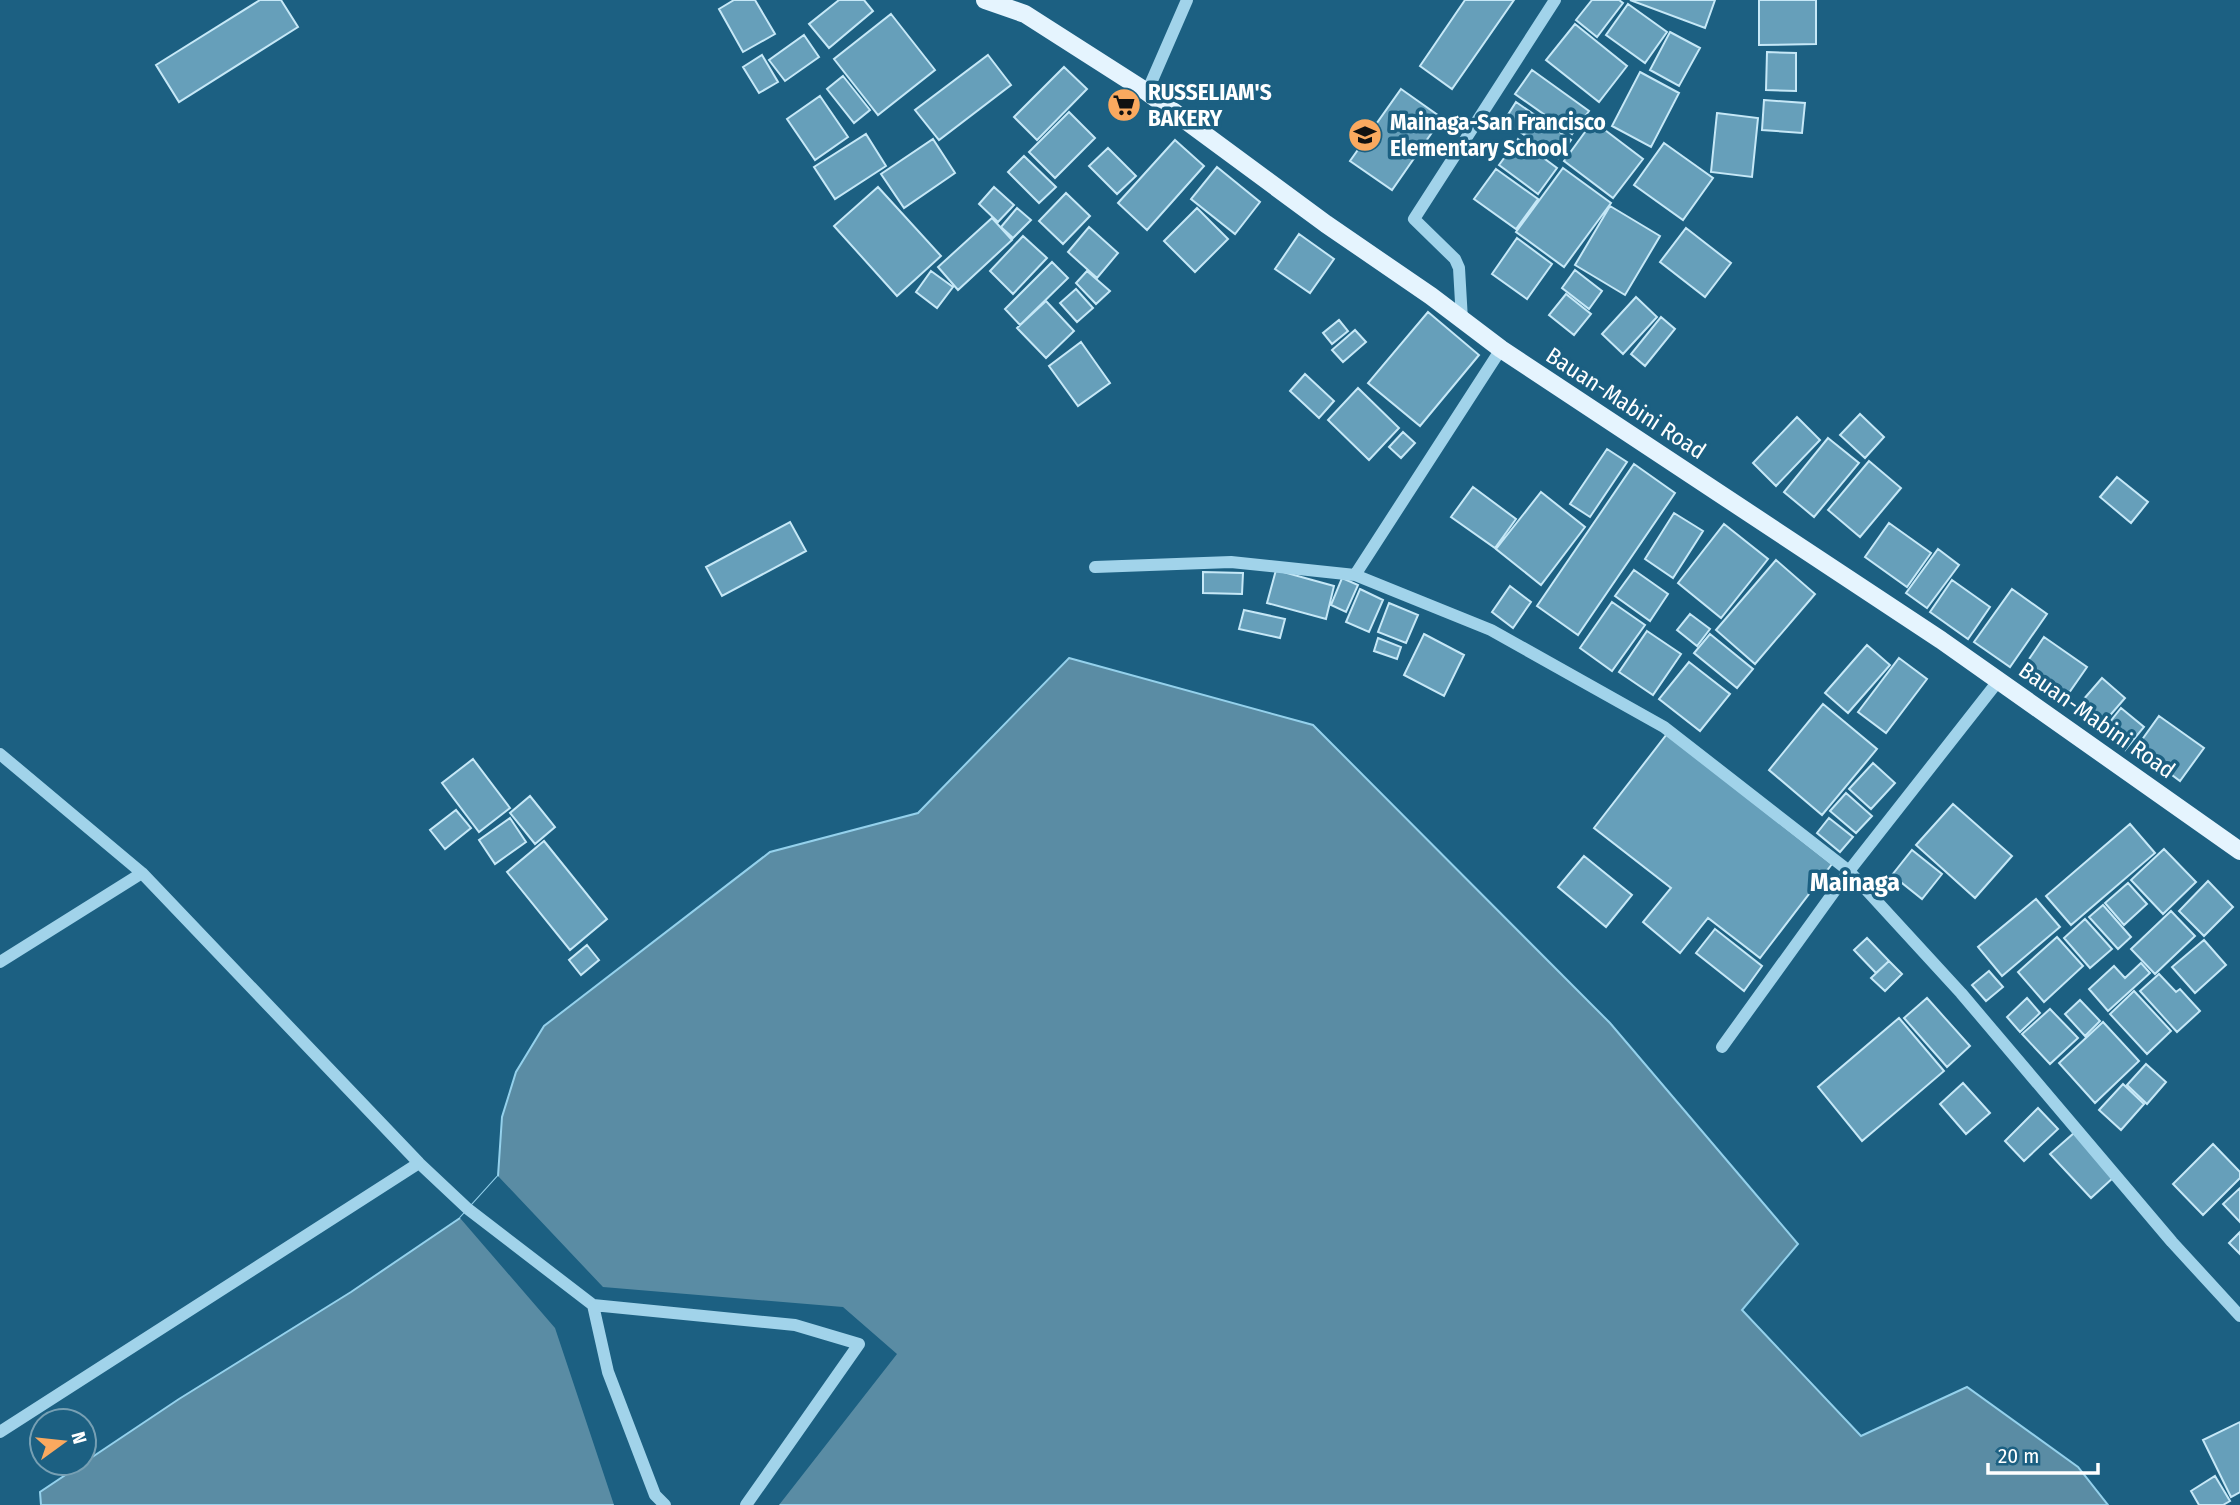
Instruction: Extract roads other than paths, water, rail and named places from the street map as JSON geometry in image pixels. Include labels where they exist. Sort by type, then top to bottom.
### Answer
[{"type":"main road","name":"Bauan-Mabini Road","points":[[985,0],[1025,14],[1147,92],[1501,349],[1999,680],[2240,851]]},
{"type":"street","points":[[1147,92],[1187,0]]},
{"type":"street","points":[[1462,320],[1459,268],[1455,259],[1414,219],[1555,0]]},
{"type":"street","points":[[1355,575],[1501,349]]},
{"type":"street","points":[[1095,567],[1231,562],[1355,575],[1491,629],[1664,727],[1849,872],[1961,993],[2172,1242],[2240,1316]]},
{"type":"street","points":[[1722,1047],[1849,872],[1999,680]]},
{"type":"street","points":[[0,754],[142,873],[419,1163],[468,1209],[593,1305],[796,1325],[859,1345],[746,1505]]},
{"type":"street","points":[[0,962],[142,873]]},
{"type":"street","points":[[0,1432],[419,1163]]},
{"type":"street","points":[[593,1305],[608,1372],[655,1495],[665,1505]]},
{"type":"water","points":[[1069,658],[1313,725],[1610,1023],[1798,1244],[1742,1310],[1861,1436],[1967,1387],[2078,1467],[2108,1505],[41,1505],[40,1492],[62,1477],[98,1477],[98,1453],[179,1399],[351,1292],[460,1218],[498,1176],[502,1117],[516,1072],[544,1026],[770,852],[918,813]]},
{"type":"place","name":"RUSSELIAM'S BAKERY","points":[[1124,105]]},
{"type":"place","name":"Mainaga-San Francisco Elementary School","points":[[1365,135]]},
{"type":"district","name":"Mainaga","points":[[1855,882]]}]
